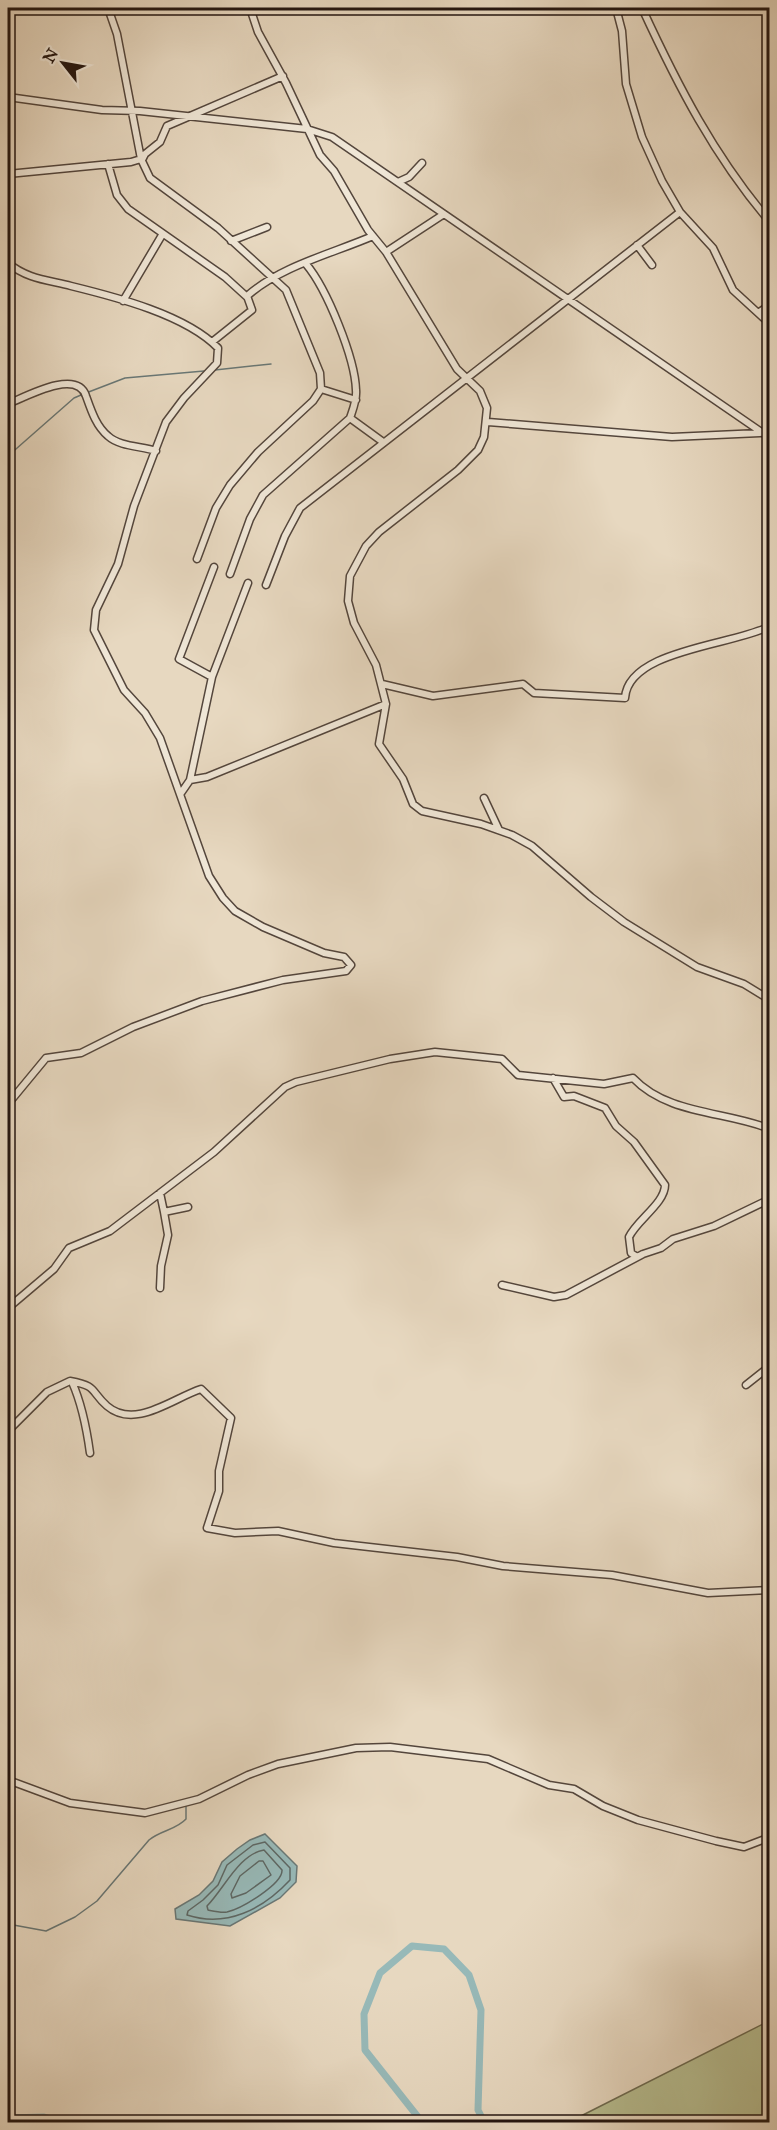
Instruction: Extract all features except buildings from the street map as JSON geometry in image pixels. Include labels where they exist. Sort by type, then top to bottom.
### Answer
[{"type":"street","points":[[108,8],[117,34],[141,159],[150,177],[231,241],[286,290],[320,373],[321,389],[307,408],[258,452],[230,485],[216,508],[197,559]]},
{"type":"street","points":[[250,8],[258,32],[320,156],[334,171],[457,369],[485,398],[488,422],[478,450],[458,470],[379,532],[366,546],[350,576],[348,601],[354,623],[382,684],[386,704],[379,744],[403,779],[413,804],[422,811],[499,830],[532,846],[624,922],[698,967],[744,984],[770,1000]]},
{"type":"street","points":[[616,8],[622,32],[626,84],[651,159],[680,212],[713,248],[733,290],[770,324]]},
{"type":"street","points":[[642,8],[693,115],[736,182],[770,222]]},
{"type":"street","points":[[8,174],[141,159],[160,142],[167,126],[282,76]]},
{"type":"street","points":[[8,97],[102,110],[307,129],[332,137],[770,438]]},
{"type":"street","points":[[398,182],[409,177],[422,163]]},
{"type":"street","points":[[108,164],[122,204],[162,235],[225,277],[247,297],[252,310],[212,342]]},
{"type":"street","points":[[266,585],[285,536],[300,508],[466,376],[680,212]]},
{"type":"street","points":[[386,252],[444,214]]},
{"type":"street","points":[[231,241],[267,227]]},
{"type":"street","points":[[123,301],[162,235]]},
{"type":"street","points":[[247,297],[271,279],[373,236]]},
{"type":"street","points":[[637,245],[652,265]]},
{"type":"street","points":[[8,263],[32,278],[123,301],[184,324],[218,348],[217,363],[166,422],[134,506],[118,564],[96,610],[94,630],[124,690],[145,713],[160,738],[212,882],[229,905],[285,938],[324,953],[344,957],[351,962],[351,968],[284,980],[202,1001],[133,1027],[81,1053],[46,1058],[8,1104]]},
{"type":"street","points":[[230,574],[249,519],[263,495],[350,418],[356,400],[356,384],[338,322],[319,279],[306,264]]},
{"type":"street","points":[[758,313],[770,305]]},
{"type":"street","points":[[8,404],[56,385],[75,384],[83,388],[96,421],[110,438],[156,452]]},
{"type":"street","points":[[321,389],[356,400]]},
{"type":"street","points":[[350,418],[383,442]]},
{"type":"street","points":[[488,422],[672,437],[761,433]]},
{"type":"street","points":[[212,677],[179,658],[214,567]]},
{"type":"street","points":[[181,793],[190,780],[212,677],[248,583]]},
{"type":"street","points":[[382,684],[433,696],[523,684],[534,693],[625,698],[631,680],[657,663],[689,650],[747,637],[770,626]]},
{"type":"street","points":[[190,780],[207,777],[386,704]]},
{"type":"street","points":[[484,798],[499,830]]},
{"type":"street","points":[[8,1308],[54,1269],[69,1248],[110,1231],[213,1152],[285,1087],[296,1082],[390,1059],[442,1052],[502,1059],[518,1075],[604,1084],[633,1078],[658,1097],[707,1114],[770,1129]]},
{"type":"street","points":[[553,1078],[564,1096],[574,1096],[605,1108],[616,1126],[634,1142],[665,1185],[662,1199],[650,1209],[629,1237],[631,1253],[637,1257]]},
{"type":"street","points":[[160,1193],[168,1235],[161,1266],[160,1288]]},
{"type":"street","points":[[502,1285],[554,1297],[566,1295],[637,1257],[661,1248],[673,1239],[714,1226],[770,1199]]},
{"type":"street","points":[[164,1212],[188,1207]]},
{"type":"street","points":[[746,1385],[770,1366]]},
{"type":"street","points":[[72,1382],[79,1409],[86,1424],[90,1453]]},
{"type":"street","points":[[8,1431],[47,1392],[72,1382],[96,1390],[106,1406],[126,1415],[145,1413],[201,1389],[228,1413],[231,1426],[221,1463],[219,1491],[207,1528],[235,1533],[278,1531],[334,1544],[457,1557],[503,1566],[612,1575],[708,1593],[770,1590]]},
{"type":"street","points":[[8,1780],[70,1803],[128,1813],[145,1813],[200,1799],[248,1775],[278,1764],[356,1748],[390,1746],[467,1754],[488,1759],[549,1785],[574,1789],[603,1806],[638,1820],[708,1839],[744,1847],[770,1840]]},
{"type":"green space","points":[[769,2021],[769,2122],[569,2122]]},
{"type":"water","points":[[265,1834],[297,1866],[296,1882],[280,1898],[230,1926],[176,1919],[175,1909],[199,1895],[213,1881],[222,1862],[250,1840]]},
{"type":"waterway","points":[[215,370],[271,364]]},
{"type":"waterway","points":[[86,393],[125,378],[204,371]]},
{"type":"waterway","points":[[8,456],[74,398],[81,395]]},
{"type":"waterway","points":[[8,1924],[46,1931],[75,1917],[97,1901],[149,1840],[178,1826],[186,1819],[186,1804]]},
{"type":"waterway","points":[[422,2122],[365,2050],[364,2014],[380,1973],[412,1946],[444,1949],[469,1975],[481,2010],[478,2110],[484,2122]]},
{"type":"waterway","points":[[8,2118],[44,2117],[60,2122]]}]
